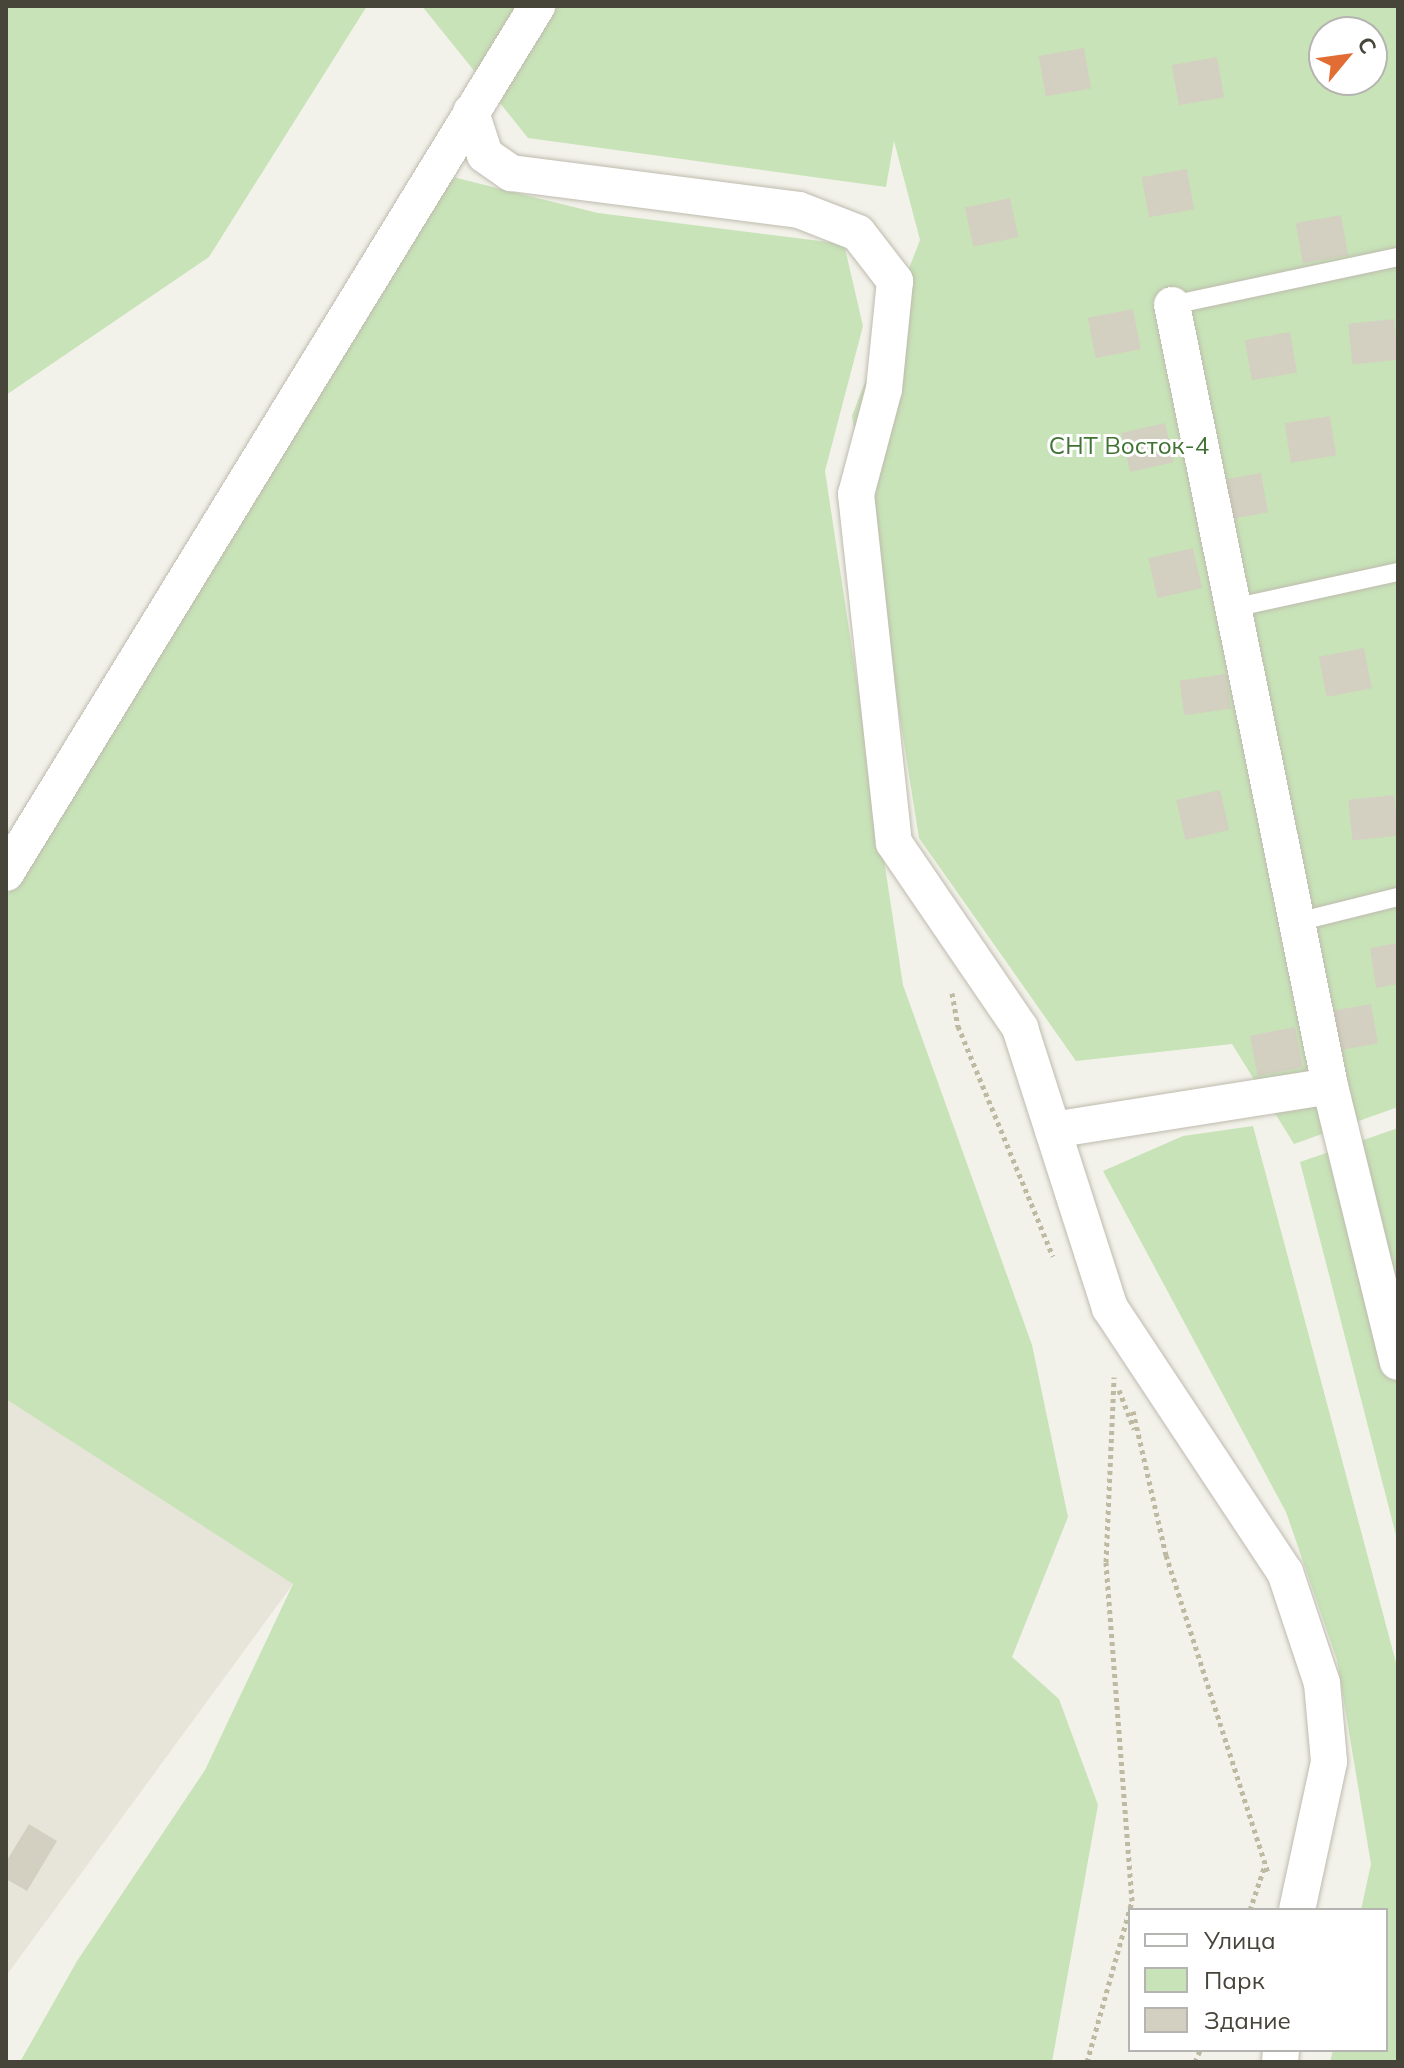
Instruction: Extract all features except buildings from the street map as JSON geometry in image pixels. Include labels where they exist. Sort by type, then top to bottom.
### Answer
[{"type":"street","points":[[6,873],[537,6]]},
{"type":"street","points":[[471,112],[485,155],[511,173],[799,210],[858,233],[895,281],[884,389],[856,494],[894,843],[1020,1028],[1110,1308],[1285,1572],[1322,1683],[1329,1762],[1285,1898]]},
{"type":"street","points":[[1172,305],[1330,1086],[1398,1362]]},
{"type":"street","points":[[1053,1130],[1330,1086]]},
{"type":"lane","points":[[1172,305],[1398,257]]},
{"type":"lane","points":[[1233,608],[1398,572]]},
{"type":"lane","points":[[1297,922],[1398,897]]},
{"type":"path","points":[[950,981],[958,1026],[1055,1261]]},
{"type":"path","points":[[1110,1365],[1142,1448]]},
{"type":"path","points":[[1114,1378],[1106,1562],[1132,1901],[1130,1908]]},
{"type":"path","points":[[1128,1386],[1166,1555],[1265,1864],[1285,1898]]},
{"type":"path","points":[[1251,1908],[1265,1864]]},
{"type":"path","points":[[1087,2062],[1128,1915]]},
{"type":"shaded area","points":[[6,1367],[293,1584],[6,1976]]},
{"type":"green space","points":[[6,6],[367,6],[209,257],[6,395]]},
{"type":"green space","name":"СНТ Восток-4","points":[[422,6],[1398,6],[1398,1107],[1294,1144],[1232,1044],[1076,1061],[919,838],[852,416],[920,240],[894,141],[886,187],[528,138]]},
{"type":"green space","points":[[445,175],[598,213],[844,244],[863,326],[825,471],[903,985],[1032,1345],[1068,1517],[1012,1657],[1059,1699],[1098,1805],[1052,2062],[20,2062],[77,1961],[205,1770],[293,1584],[6,1399],[6,897]]},
{"type":"green space","points":[[1253,1126],[1398,1670],[1398,2062],[1330,2062],[1332,2052],[1388,2052],[1388,1908],[1361,1908],[1371,1864],[1337,1660],[1286,1512],[1103,1171],[1183,1136]]},
{"type":"green space","points":[[1398,1128],[1398,1543],[1300,1162]]}]
